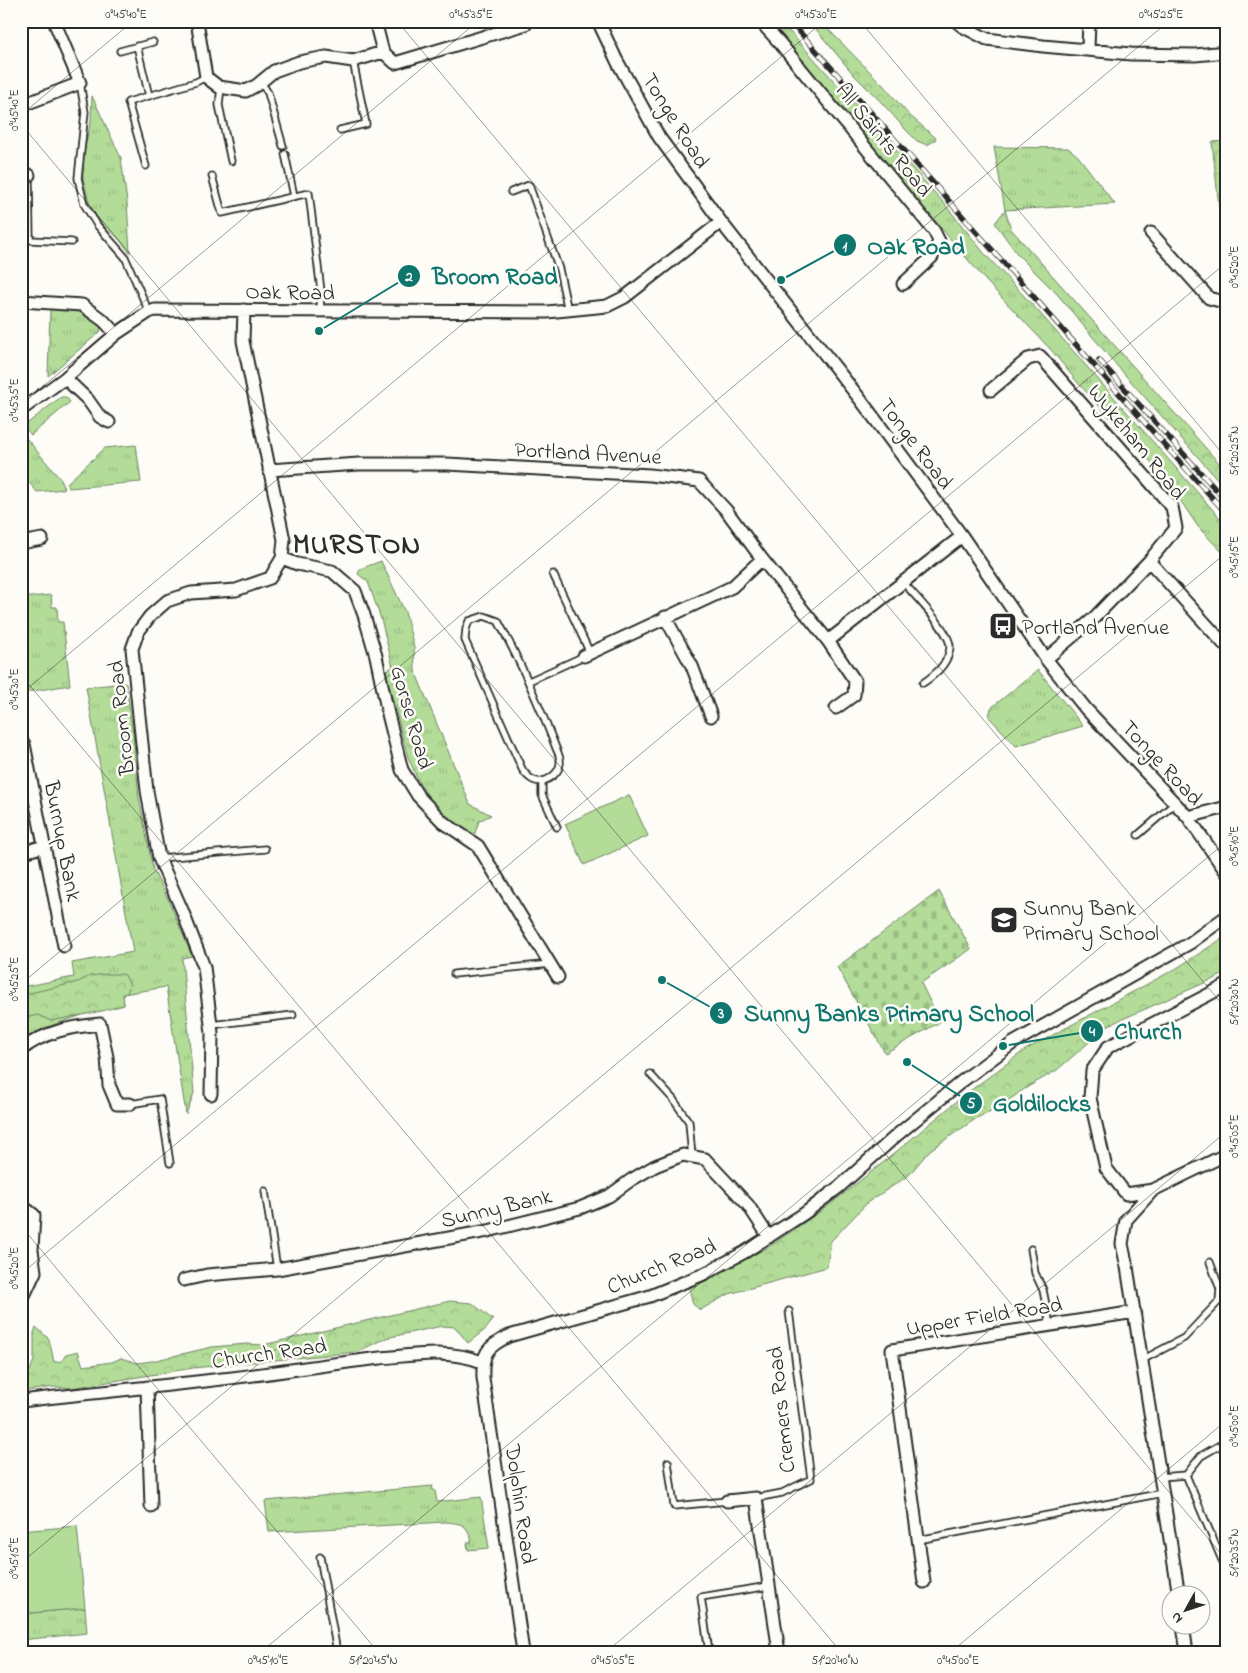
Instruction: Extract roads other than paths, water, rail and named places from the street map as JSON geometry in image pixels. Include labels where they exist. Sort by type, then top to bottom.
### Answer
[{"type":"street","points":[[21,103],[28,103],[80,83],[54,21]]},
{"type":"street","points":[[197,21],[206,77],[221,87],[246,91],[274,71],[299,62],[326,57],[353,61],[383,52]]},
{"type":"street","points":[[375,21],[383,52],[394,63],[526,24]]},
{"type":"street","name":"Tonge Road","points":[[598,21],[617,61],[659,137],[721,222],[860,399],[962,536],[1046,659],[1086,709],[1188,817],[1227,873]]},
{"type":"street","name":"All Saints Road","points":[[760,21],[934,231],[939,241],[932,257],[903,284]]},
{"type":"street","points":[[956,21],[987,39],[1131,54],[1195,55],[1227,52]]},
{"type":"street","points":[[1088,50],[1089,21]]},
{"type":"street","name":"Oak Road","points":[[21,410],[65,378],[116,334],[149,312],[156,310],[547,312],[607,306],[625,296],[721,222]]},
{"type":"street","points":[[1151,233],[1209,298],[1227,303]]},
{"type":"street","points":[[21,301],[82,305],[104,321],[116,334]]},
{"type":"street","points":[[244,310],[243,341],[284,540],[282,558]]},
{"type":"street","name":"Wykeham Road","points":[[991,390],[1028,359],[1040,356],[1172,507],[1176,528],[1093,620],[1046,659]]},
{"type":"street","points":[[65,378],[88,400],[100,417],[109,422]]},
{"type":"street","name":"Portland Avenue","points":[[269,470],[359,464],[448,464],[650,475],[699,481],[726,510],[762,559],[828,641],[855,681],[854,694],[836,708]]},
{"type":"street","points":[[828,641],[962,536]]},
{"type":"street","points":[[21,543],[42,539]]},
{"type":"street","name":"Broom Road","points":[[211,1094],[211,1025],[204,968],[182,910],[159,858],[147,791],[132,649],[138,632],[150,616],[167,601],[191,593],[236,590],[270,578],[282,558]]},
{"type":"street","name":"Gorse Road","points":[[282,558],[297,564],[332,572],[355,591],[376,656],[402,770],[418,796],[443,822],[478,846],[558,977]]},
{"type":"street","points":[[587,654],[732,587],[762,559]]},
{"type":"street","points":[[1149,560],[1224,644]]},
{"type":"street","points":[[665,617],[692,666],[711,716]]},
{"type":"street","name":"Burnup Bank","points":[[24,744],[64,946]]},
{"type":"street","points":[[1188,817],[1227,806]]},
{"type":"street","points":[[21,853],[44,846]]},
{"type":"street","name":"Church Road","points":[[21,1400],[223,1379],[325,1364],[421,1354],[444,1353],[459,1355],[482,1362],[488,1350],[498,1341],[509,1336],[650,1296],[704,1274],[769,1237],[832,1192],[961,1082],[1013,1043],[1190,943],[1227,916]]},
{"type":"street","points":[[1227,986],[1108,1046],[1092,1071],[1090,1098],[1106,1168],[1126,1194],[1153,1190],[1227,1154]]},
{"type":"street","points":[[21,1050],[31,1042],[53,1032],[73,1027],[100,1024],[107,1057],[109,1085],[117,1104],[130,1104]]},
{"type":"street","name":"Sunny Bank","points":[[184,1280],[207,1275],[277,1270],[488,1231],[580,1208],[609,1196],[655,1166],[683,1155],[692,1157]]},
{"type":"street","points":[[692,1157],[705,1159],[731,1186],[748,1205],[769,1237]]},
{"type":"street","points":[[1153,1190],[1126,1220],[1122,1244],[1177,1586]]},
{"type":"street","points":[[21,1205],[34,1215],[32,1250],[34,1272],[21,1302]]},
{"type":"street","name":"Upper Field Road","points":[[924,1582],[892,1350],[1134,1312]]},
{"type":"street","name":"Dolphin Road","points":[[482,1362],[523,1652]]},
{"type":"street","points":[[146,1387],[151,1506]]},
{"type":"street","name":"Cremers Road","points":[[728,1501],[756,1498],[779,1652]]},
{"type":"street","points":[[1185,1636],[1188,1652]]},
{"type":"lane","points":[[120,51],[153,42]]},
{"type":"lane","points":[[136,46],[150,96]]},
{"type":"lane","points":[[340,130],[366,124],[353,61]]},
{"type":"lane","points":[[146,166],[128,102],[196,82],[206,77]]},
{"type":"lane","points":[[261,82],[268,92],[283,146]]},
{"type":"lane","points":[[80,83],[85,112],[78,178],[84,204],[97,225],[124,257],[149,312]]},
{"type":"lane","points":[[221,87],[219,105],[231,161]]},
{"type":"lane","points":[[285,154],[294,196]]},
{"type":"lane","points":[[25,175],[30,240],[72,242]]},
{"type":"lane","points":[[212,176],[222,213],[309,193],[321,291],[320,312]]},
{"type":"lane","points":[[511,192],[529,186],[559,269],[568,311]]},
{"type":"lane","points":[[529,681],[587,654],[553,574]]},
{"type":"lane","points":[[903,582],[948,636],[950,643],[950,649],[944,663],[936,675],[923,683]]},
{"type":"lane","points":[[484,616],[498,621],[529,681],[560,758],[557,772],[550,778],[542,781],[537,782],[530,778],[520,764],[465,640],[466,629],[470,621],[484,616]]},
{"type":"lane","points":[[542,781],[542,795],[557,827]]},
{"type":"lane","points":[[1138,835],[1175,803]]},
{"type":"lane","points":[[159,858],[265,849]]},
{"type":"lane","points":[[454,974],[550,964]]},
{"type":"lane","points":[[211,1025],[293,1015]]},
{"type":"lane","points":[[650,1074],[673,1099],[689,1122],[692,1157]]},
{"type":"lane","points":[[130,1104],[160,1099],[170,1163]]},
{"type":"lane","points":[[265,1191],[277,1270]]},
{"type":"lane","points":[[1031,1249],[1035,1273],[1043,1290],[1050,1325]]},
{"type":"lane","points":[[1142,1360],[1184,1338],[1219,1301],[1220,1289],[1210,1262]]},
{"type":"lane","name":"Cremers Road","points":[[756,1498],[782,1493],[811,1479],[789,1310]]},
{"type":"lane","points":[[1160,1477],[1186,1475],[1201,1456],[1227,1441]]},
{"type":"lane","points":[[668,1462],[674,1506],[728,1501]]},
{"type":"lane","points":[[1186,1475],[1227,1572]]},
{"type":"lane","points":[[918,1540],[1163,1492]]},
{"type":"lane","points":[[320,1557],[337,1652]]},
{"type":"lane","points":[[709,1652],[701,1597],[769,1586]]},
{"type":"railway","points":[[790,21],[1227,514]]},
{"type":"railway","points":[[1099,360],[1227,502]]},
{"type":"place","name":"Oak Road","points":[[781,280]]},
{"type":"place","name":"Broom Road","points":[[319,331]]},
{"type":"place","name":"Portland Avenue","points":[[1003,626]]},
{"type":"place","name":"Sunny Bank Primary School","points":[[1004,920]]},
{"type":"place","name":"Sunny Banks Primary School","points":[[662,980]]},
{"type":"place","name":"Church","points":[[1003,1046]]},
{"type":"place","name":"Goldilocks","points":[[907,1062]]},
{"type":"district","name":"MURSTON","points":[[357,543]]}]
